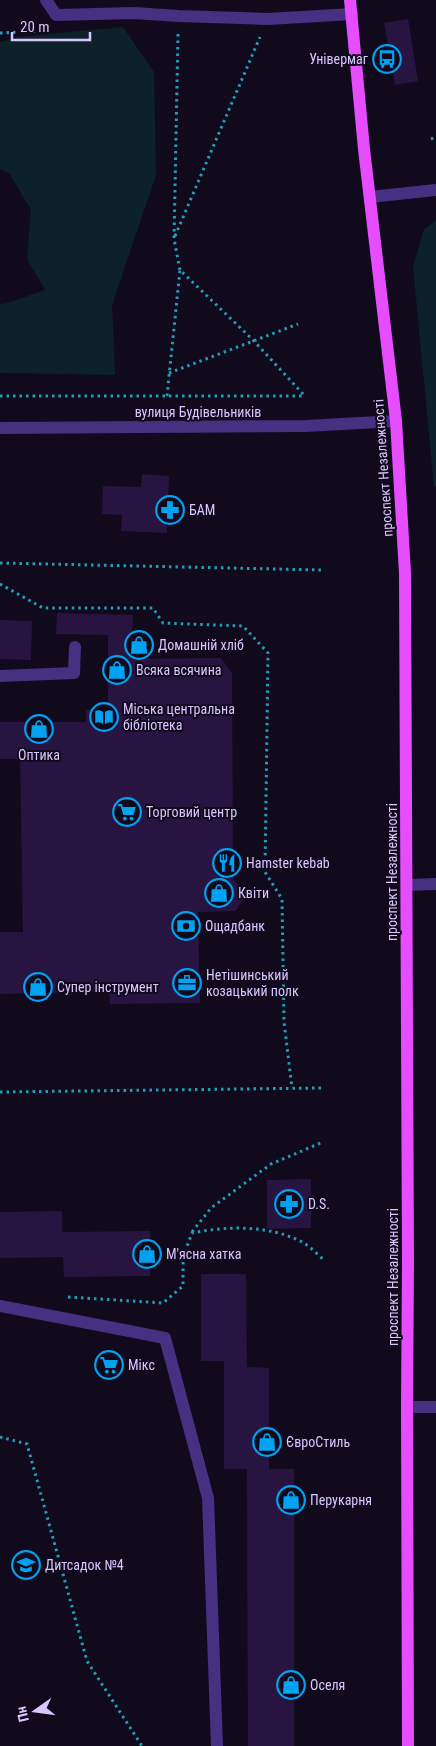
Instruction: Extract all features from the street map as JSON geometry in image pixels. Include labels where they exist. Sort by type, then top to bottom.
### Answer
[{"type":"main road","name":"проспект Незалежності","points":[[350,0],[370,197],[396,421],[405,572],[408,1746]]},
{"type":"street","points":[[46,0],[56,15],[134,13],[268,18],[352,14]]},
{"type":"street","points":[[370,197],[436,190]]},
{"type":"street","name":"вулиця Будівельників","points":[[0,428],[306,426],[396,421]]},
{"type":"street","points":[[0,676],[74,673],[74,646]]},
{"type":"street","points":[[407,885],[436,884]]},
{"type":"street","points":[[0,1306],[165,1338],[208,1498],[217,1746]]},
{"type":"street","points":[[407,1408],[436,1407]]},
{"type":"path","points":[[167,396],[180,270],[174,239],[178,16]]},
{"type":"path","points":[[174,239],[268,18]]},
{"type":"path","points":[[0,33],[46,31]]},
{"type":"path","points":[[431,139],[436,137]]},
{"type":"path","points":[[0,396],[305,396],[253,340],[180,270]]},
{"type":"path","points":[[169,373],[298,324]]},
{"type":"path","points":[[0,563],[321,570]]},
{"type":"path","points":[[0,584],[42,608],[153,608],[163,623],[243,626],[268,653],[265,872],[282,899],[284,1022],[292,1088]]},
{"type":"path","points":[[0,1092],[322,1088]]},
{"type":"path","points":[[67,1297],[163,1303],[183,1286],[182,1257],[192,1233],[211,1208],[271,1164],[323,1142]]},
{"type":"path","points":[[192,1233],[214,1228],[267,1229],[299,1240],[325,1261]]},
{"type":"path","points":[[0,1437],[27,1444],[87,1661],[142,1746]]},
{"type":"shaded area","points":[[123,27],[154,72],[156,175],[112,305],[115,375],[0,373],[0,304],[45,290],[27,259],[31,210],[9,173],[0,169],[0,42],[18,37]]},
{"type":"shaded area","points":[[436,221],[436,486],[434,486],[413,267],[424,229]]},
{"type":"building","points":[[408,19],[418,81],[395,85],[384,23]]},
{"type":"building","points":[[142,474],[169,476],[167,533],[121,531],[122,515],[102,514],[103,486],[141,487]]},
{"type":"building","name":"Торговий центр","points":[[57,613],[133,615],[131,659],[221,658],[232,673],[233,879],[243,889],[243,900],[235,911],[198,912],[200,1003],[110,1004],[109,992],[0,994],[0,932],[23,932],[20,759],[0,759],[0,722],[86,722],[86,710],[108,710],[108,635],[56,634]]},
{"type":"building","points":[[0,620],[32,621],[31,660],[0,659]]},
{"type":"building","name":"D.S.","points":[[311,1179],[311,1228],[267,1229],[267,1180]]},
{"type":"building","points":[[62,1211],[62,1232],[150,1231],[150,1276],[64,1277],[63,1257],[0,1258],[0,1212]]},
{"type":"building","points":[[201,1274],[246,1274],[247,1367],[269,1368],[269,1469],[294,1469],[294,1746],[248,1746],[247,1469],[224,1469],[224,1361],[201,1361]]},
{"type":"building","name":"Мікс","points":[[102,1350],[124,1359],[116,1379],[94,1370]]},
{"type":"place","name":"Універмаг","points":[[387,59]]},
{"type":"place","name":"БАМ","points":[[170,510]]},
{"type":"place","name":"Домашній хліб","points":[[139,645]]},
{"type":"place","name":"Всяка всячина","points":[[117,670]]},
{"type":"place","name":"Міська центральна бібліотека","points":[[104,717]]},
{"type":"place","name":"Оптика","points":[[39,729]]},
{"type":"place","name":"Торговий центр","points":[[127,812]]},
{"type":"place","name":"Hamster kebab","points":[[227,863]]},
{"type":"place","name":"Квіти","points":[[219,893]]},
{"type":"place","name":"Ощадбанк","points":[[186,926]]},
{"type":"place","name":"Нетішинський козацький полк","points":[[187,983]]},
{"type":"place","name":"Супер інструмент","points":[[38,987]]},
{"type":"place","name":"D.S.","points":[[289,1204]]},
{"type":"place","name":"М'ясна хатка","points":[[147,1254]]},
{"type":"place","name":"Мікс","points":[[109,1365]]},
{"type":"place","name":"ЄвроСтиль","points":[[267,1442]]},
{"type":"place","name":"Перукарня","points":[[291,1500]]},
{"type":"place","name":"Дитсадок №4","points":[[26,1565]]},
{"type":"place","name":"Оселя","points":[[291,1685]]}]
